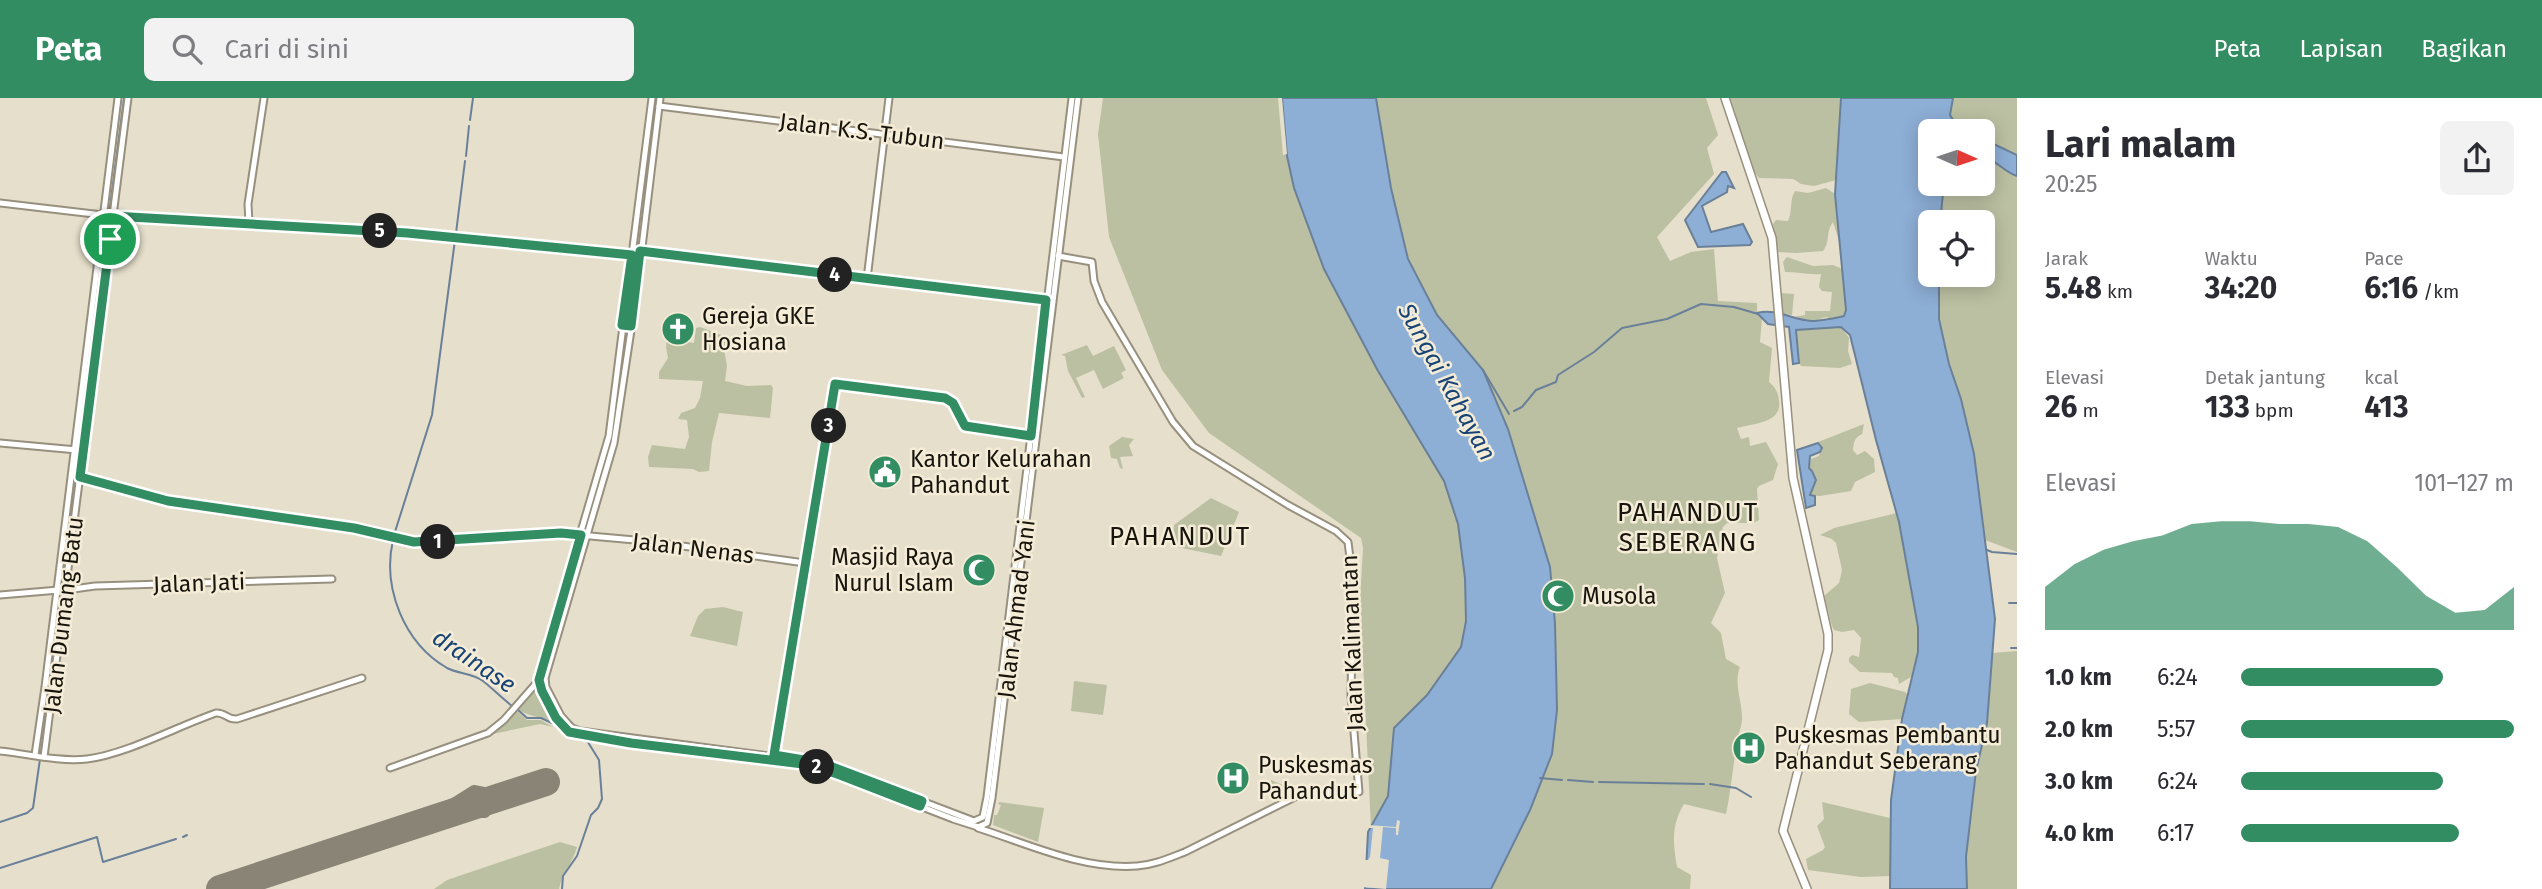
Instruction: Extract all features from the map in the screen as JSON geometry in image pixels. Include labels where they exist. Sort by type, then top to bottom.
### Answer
[{"type":"highway","points":[[1725,98],[1772,238],[1794,486],[1828,634],[1828,650],[1783,831],[1807,889]]},
{"type":"street","points":[[39,756],[108,215],[118,98]]},
{"type":"street","name":"Jalan Dumang Batu","points":[[62,590],[80,477],[79,450],[108,215],[128,98]]},
{"type":"street","points":[[249,223],[248,204],[264,98]]},
{"type":"street","points":[[544,689],[548,664],[609,436],[652,98]]},
{"type":"street","points":[[390,768],[482,737],[512,711],[539,680],[614,443],[660,98]]},
{"type":"street","points":[[867,279],[889,98]]},
{"type":"street","name":"Jalan Ahmad Yani","points":[[986,817],[1058,256],[1073,112],[1072,98]]},
{"type":"street","name":"Jalan Ahmad Yani","points":[[1019,559],[1046,300],[1064,189],[1064,157],[1078,98]]},
{"type":"street","name":"Jalan K.S. Tubun","points":[[659,106],[1064,157]]},
{"type":"street","points":[[0,203],[108,215],[453,237],[632,255]]},
{"type":"street","points":[[640,251],[1046,300]]},
{"type":"street","name":"Jalan Kalimantan","points":[[994,833],[1048,854],[1137,866],[1185,852],[1303,793],[1359,792],[1350,696],[1353,582],[1348,542],[1336,531],[1288,505],[1193,446],[1173,422],[1102,302],[1094,281],[1092,262],[1058,256]]},
{"type":"street","points":[[622,325],[631,326]]},
{"type":"street","points":[[620,345],[628,346]]},
{"type":"street","points":[[774,755],[835,384],[945,398],[953,403],[965,426],[1031,436]]},
{"type":"street","points":[[0,443],[79,450]]},
{"type":"street","name":"Jalan Nenas","points":[[80,477],[168,501],[354,528],[396,538],[433,542],[561,533],[646,541],[805,563]]},
{"type":"street","name":"Jalan Jati","points":[[0,595],[95,586],[331,579]]},
{"type":"street","points":[[0,751],[93,758],[216,713],[237,719],[362,678]]},
{"type":"street","points":[[539,680],[566,723],[580,733],[820,768],[974,821],[986,817]]},
{"type":"street","points":[[703,750],[774,755],[822,763],[994,833]]},
{"type":"street","points":[[972,826],[982,826],[986,817]]},
{"type":"street","points":[[986,817],[994,833]]},
{"type":"green space","points":[[1103,98],[1282,98],[1287,156],[1349,317],[1444,481],[1458,524],[1465,578],[1466,621],[1461,647],[1427,695],[1394,728],[1388,796],[1371,828],[1360,600],[1363,548],[1361,538],[1209,433],[1162,370],[1109,237],[1098,134]]},
{"type":"green space","points":[[1376,98],[1706,98],[1718,135],[1707,148],[1714,174],[1657,237],[1670,261],[1691,252],[1714,249],[1718,301],[1757,303],[1757,313],[1762,318],[1760,342],[1772,348],[1769,382],[1777,393],[1779,408],[1772,418],[1766,421],[1737,428],[1741,439],[1749,437],[1750,446],[1766,442],[1778,464],[1773,480],[1757,489],[1759,520],[1753,523],[1727,523],[1723,527],[1717,558],[1725,593],[1711,623],[1721,633],[1726,659],[1740,667],[1738,687],[1742,721],[1726,814],[1684,804],[1677,819],[1674,842],[1677,867],[1691,875],[1690,889],[1491,889],[1530,810],[1550,567],[1508,429],[1483,370],[1437,315],[1408,259],[1391,188]]},
{"type":"green space","points":[[1730,98],[1841,98],[1836,180],[1814,186],[1801,184],[1793,179],[1759,178],[1750,166]]},
{"type":"green space","points":[[1953,98],[2017,98],[2017,155],[1995,145],[1995,119],[1953,119],[1950,115]]},
{"type":"green space","points":[[1995,162],[2017,176],[2017,552],[1985,540],[1974,453],[1939,319],[1939,287],[1995,287],[1995,210],[1941,210],[1942,196],[1995,196]]},
{"type":"green space","points":[[1826,188],[1835,194],[1840,244],[1833,222],[1823,251],[1777,252],[1773,224],[1776,220],[1788,221],[1795,191],[1808,193]]},
{"type":"green space","points":[[1787,257],[1813,266],[1833,265],[1843,269],[1846,310],[1844,316],[1813,321],[1794,317],[1805,315],[1805,311],[1830,311],[1832,292],[1822,291],[1819,287],[1821,274],[1785,272],[1783,262]]},
{"type":"green space","points":[[1780,293],[1794,294],[1792,315],[1781,314]]},
{"type":"green space","points":[[700,327],[726,339],[725,381],[747,386],[771,385],[770,418],[719,413],[709,471],[649,467],[648,457],[652,445],[685,449],[689,437],[687,420],[678,419],[681,413],[695,408],[703,381],[659,379],[659,372],[668,358],[667,339],[694,343],[696,328]]},
{"type":"green space","points":[[1841,327],[1849,338],[1848,351],[1852,364],[1840,368],[1801,366],[1796,330]]},
{"type":"green space","points":[[1087,345],[1093,356],[1114,346],[1126,370],[1121,373],[1124,378],[1103,389],[1094,370],[1076,378],[1085,397],[1082,398],[1068,371],[1065,356],[1061,355]]},
{"type":"green space","points":[[1864,424],[1853,450],[1857,455],[1865,451],[1874,459],[1875,472],[1855,482],[1851,491],[1810,495],[1816,480],[1809,469],[1811,459],[1819,456],[1821,449],[1818,442]]},
{"type":"green space","points":[[1122,437],[1134,439],[1129,445],[1133,456],[1120,457],[1123,469],[1117,459],[1111,458],[1109,446]]},
{"type":"green space","points":[[1211,498],[1239,512],[1221,556],[1172,546],[1174,525]]},
{"type":"green space","points":[[1897,513],[1918,627],[1918,652],[1911,677],[1899,684],[1898,678],[1892,673],[1860,672],[1849,662],[1852,655],[1859,657],[1861,638],[1854,630],[1842,632],[1834,630],[1832,626],[1824,596],[1839,583],[1842,570],[1836,543],[1820,535],[1834,528]]},
{"type":"green space","points":[[723,607],[743,612],[737,646],[690,636],[698,616],[705,609]]},
{"type":"green space","points":[[2017,651],[2017,889],[1967,889],[1966,857],[1976,771],[1987,723],[1992,653]]},
{"type":"green space","points":[[1074,681],[1107,685],[1103,715],[1071,711]]},
{"type":"green space","points":[[1870,683],[1907,694],[1902,719],[1859,722],[1849,714],[1851,689]]},
{"type":"green space","points":[[535,689],[553,722],[516,708]]},
{"type":"green space","points":[[516,710],[527,720],[541,720],[553,727],[540,724],[493,734]]},
{"type":"green space","points":[[1271,780],[1292,789],[1292,790],[1271,801]]},
{"type":"green space","points":[[999,802],[1044,808],[1038,842],[993,825],[994,815],[997,815],[1001,805]]},
{"type":"green space","points":[[1822,802],[1890,818],[1891,876],[1861,877],[1808,870],[1806,859],[1825,847],[1817,826],[1824,819]]},
{"type":"green space","points":[[560,842],[577,847],[559,889],[434,889],[447,880]]},
{"type":"water","name":"Sungai Kahayan","points":[[1282,98],[1376,98],[1391,188],[1408,259],[1437,315],[1483,370],[1508,429],[1550,567],[1555,623],[1557,710],[1552,754],[1530,810],[1491,889],[1365,889],[1368,832],[1388,796],[1394,728],[1427,695],[1461,647],[1466,621],[1465,578],[1458,524],[1444,481],[1378,371],[1324,269],[1294,188],[1287,156]]},
{"type":"water","points":[[1841,98],[1953,98],[1950,115],[1953,119],[1918,119],[1918,196],[1943,196],[1941,210],[1918,210],[1918,287],[1939,287],[1939,319],[1974,454],[1995,619],[1987,723],[1976,771],[1966,857],[1967,889],[1890,889],[1891,800],[1902,719],[1918,652],[1918,627],[1899,522],[1850,335],[1841,327],[1796,330],[1799,363],[1793,364],[1789,327],[1768,324],[1757,313],[1778,313],[1812,321],[1844,316],[1846,310],[1835,194]]},
{"type":"water","points":[[1995,145],[2017,155],[2017,176],[1995,162]]},
{"type":"water","points":[[1722,172],[1726,172],[1734,188],[1728,186],[1727,192],[1702,206],[1711,232],[1743,224],[1752,242],[1750,245],[1698,247],[1685,220]]},
{"type":"water","points":[[1818,443],[1822,448],[1820,452],[1810,456],[1809,468],[1816,480],[1810,495],[1815,496],[1815,505],[1806,508],[1797,450]]},
{"type":"pier","points":[[1278,98],[1282,98],[1287,154],[1283,155]]},
{"type":"pier","points":[[1397,820],[1400,821],[1398,835],[1396,828],[1383,827],[1380,858],[1389,860],[1386,889],[1362,887],[1365,860],[1370,857],[1373,828],[1368,828],[1368,825],[1396,827]]},
{"type":"waterway","points":[[79,448],[124,98]]},
{"type":"waterway","points":[[470,120],[473,98]]},
{"type":"waterway","points":[[466,156],[469,126]]},
{"type":"waterway","points":[[456,233],[465,161]]},
{"type":"waterway","name":"drainase","points":[[394,535],[432,415],[455,240]]},
{"type":"waterway","points":[[1514,411],[1522,407],[1536,390],[1556,382],[1558,375],[1594,352],[1622,328],[1667,319],[1701,304],[1734,307],[1758,314]]},
{"type":"waterway","points":[[1483,370],[1509,414]]},
{"type":"waterway","points":[[41,753],[78,453]]},
{"type":"waterway","name":"drainase","points":[[393,540],[390,558],[394,595],[408,629],[432,657],[447,668],[475,676],[512,706]]},
{"type":"waterway","points":[[1987,550],[2017,554]]},
{"type":"waterway","points":[[2009,603],[2017,603]]},
{"type":"waterway","points":[[2011,648],[2017,648]]},
{"type":"waterway","name":"drainase","points":[[517,709],[527,718],[541,718],[554,724],[568,737],[586,739],[599,760],[602,799],[591,815],[577,856],[563,876],[562,889]]},
{"type":"waterway","points":[[0,822],[27,813],[33,808],[40,759]]},
{"type":"waterway","points":[[1540,778],[1562,780]]},
{"type":"waterway","points":[[1568,780],[1593,782]]},
{"type":"waterway","points":[[1599,782],[1704,784]]},
{"type":"waterway","points":[[1710,784],[1736,788],[1751,797]]},
{"type":"waterway","points":[[183,837],[187,835]]},
{"type":"waterway","points":[[0,868],[97,837],[103,862],[176,839]]},
{"type":"taxiway","points":[[420,824],[474,790],[484,792],[488,797],[490,807],[485,813],[476,813],[468,808]]},
{"type":"runway","points":[[220,889],[546,782]]},
{"type":"place","name":"Gereja GKE Hosiana","points":[[678,329]]},
{"type":"place","name":"Kantor Kelurahan Pahandut","points":[[885,472]]},
{"type":"place","name":"Masjid Raya Nurul Islam","points":[[979,570]]},
{"type":"place","name":"Musola","points":[[1558,596]]},
{"type":"place","name":"Puskesmas Pembantu Pahandut Seberang","points":[[1749,748]]},
{"type":"place","name":"Puskesmas Pahandut","points":[[1233,778]]},
{"type":"district","name":"PAHANDUT SEBERANG","points":[[1688,527]]},
{"type":"district","name":"PAHANDUT","points":[[1180,536]]},
{"type":"route","points":[[113,216],[129,216],[498,240],[632,255],[622,325],[631,326],[640,251],[1046,300],[1031,436],[965,426],[953,403],[945,398],[835,384],[774,755],[822,763],[922,801],[920,806],[811,765],[631,743],[566,731],[556,718],[539,680],[581,535],[561,533],[414,542],[354,528],[168,501],[80,477],[110,239],[113,216]]}]
